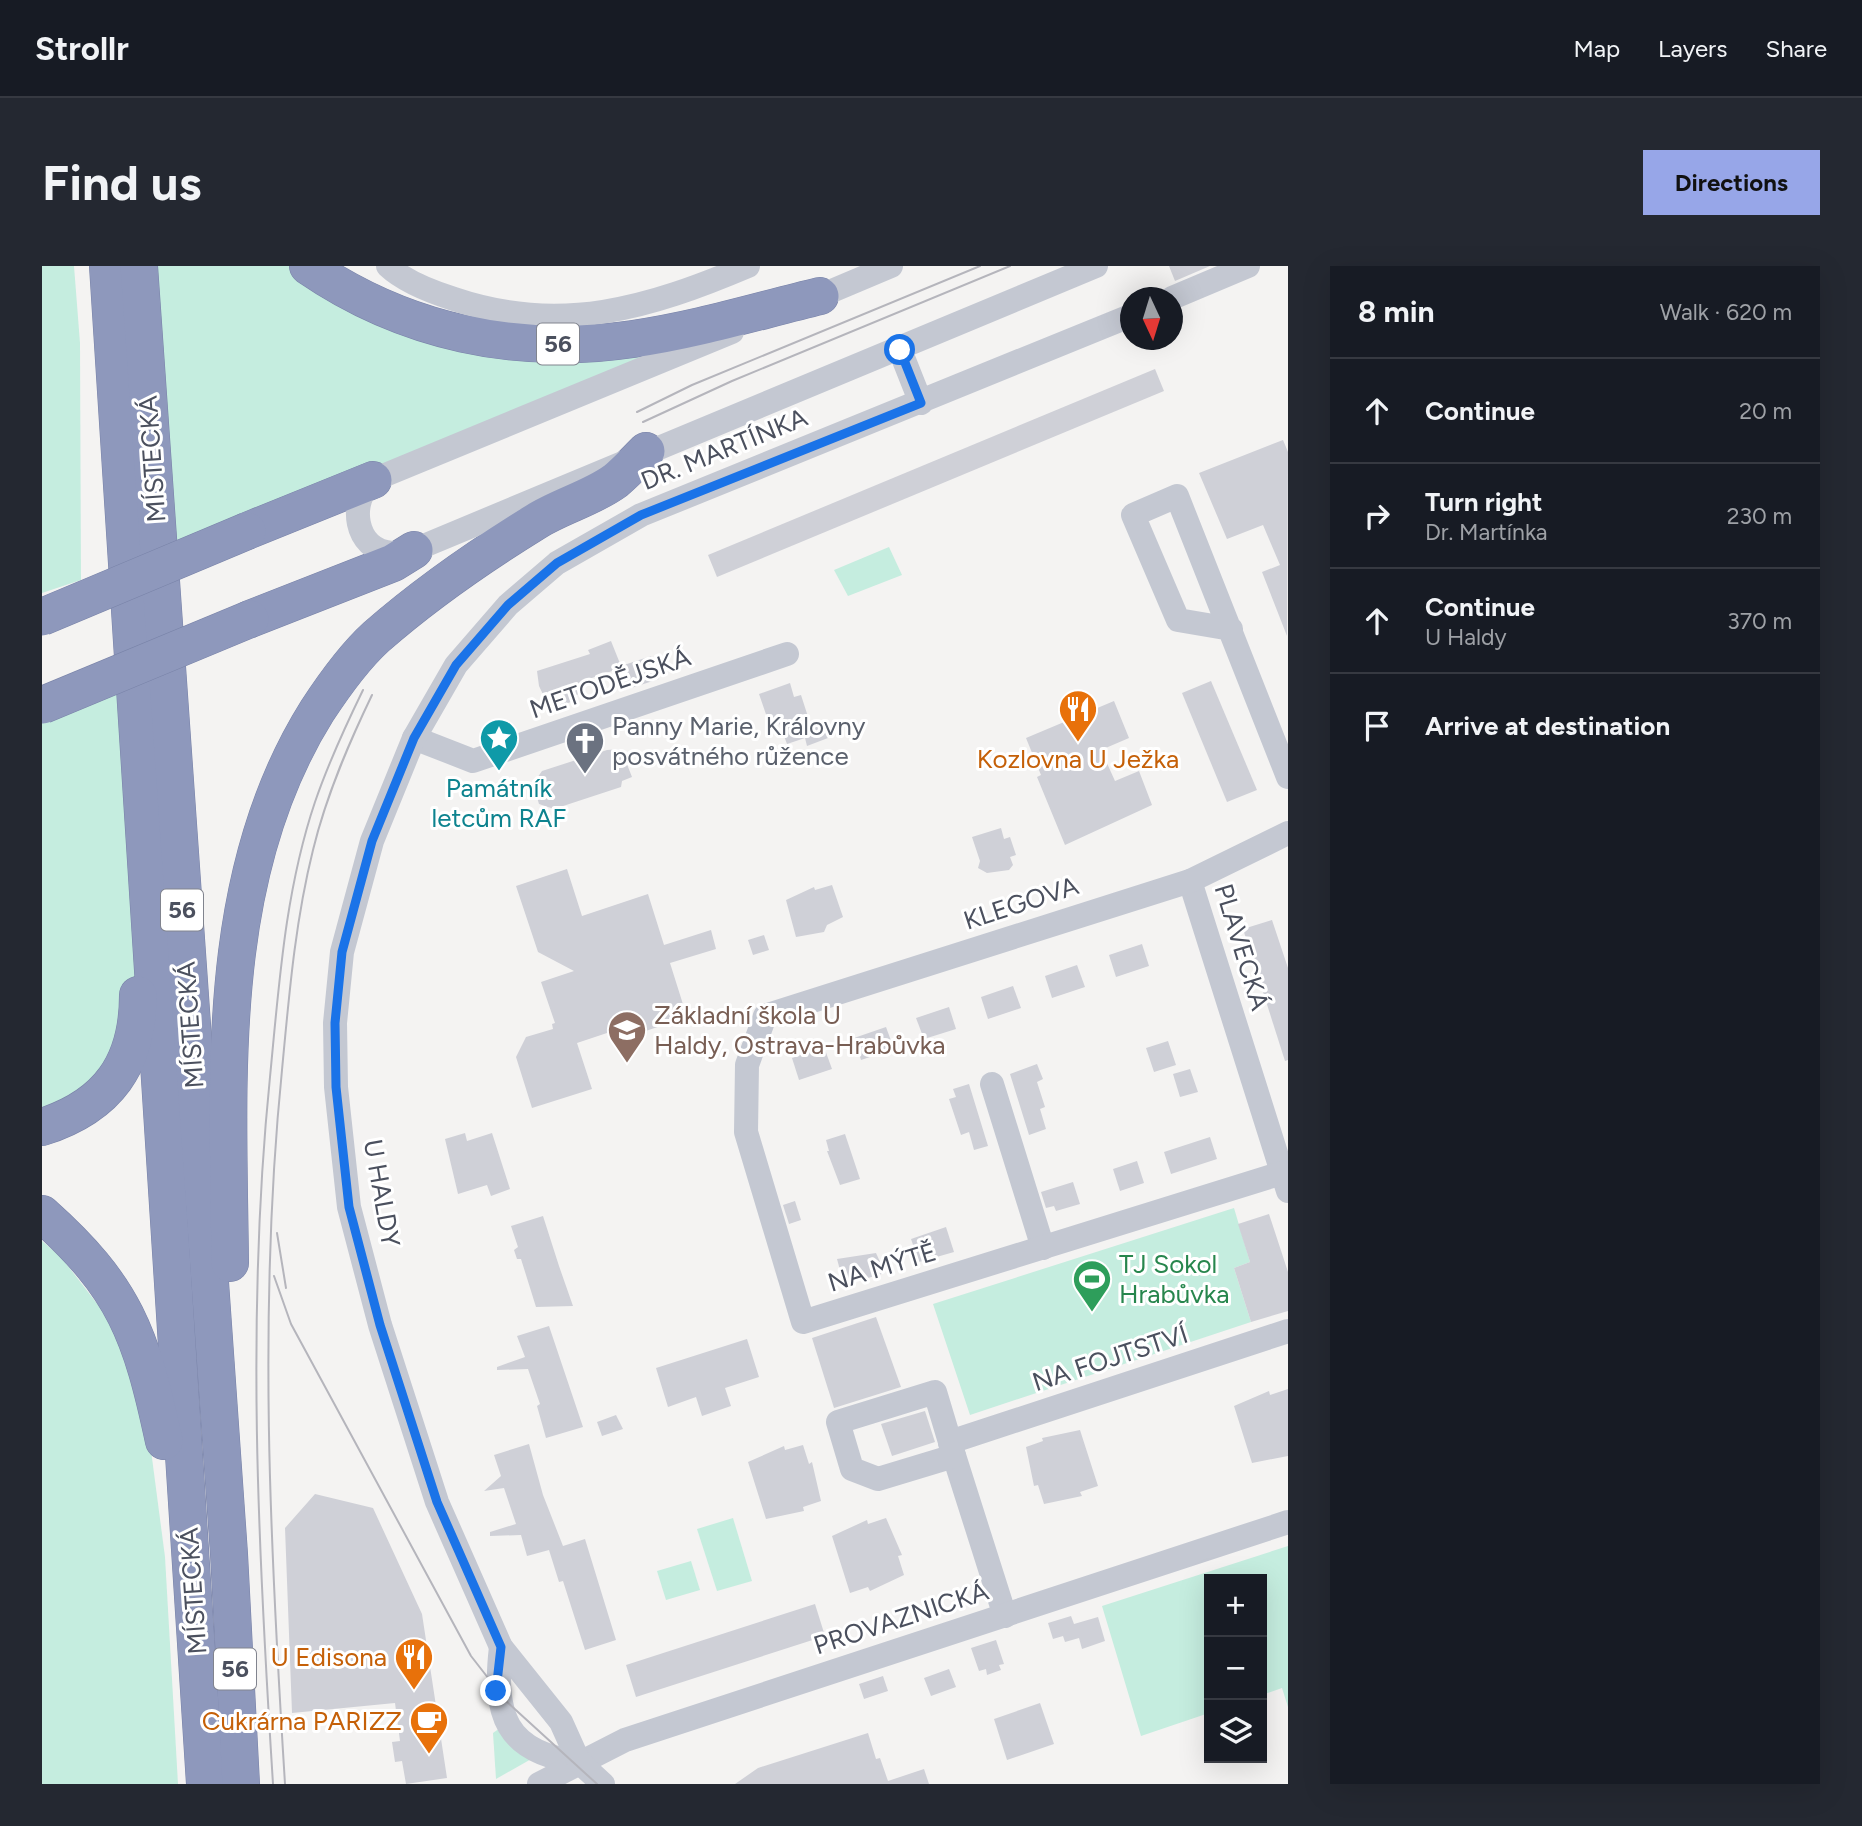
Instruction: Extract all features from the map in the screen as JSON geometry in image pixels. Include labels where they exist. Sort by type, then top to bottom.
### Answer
[{"type":"highway","name":"MÍSTECKÁ","points":[[108,266],[205,1784]]},
{"type":"highway","name":"MÍSTECKÁ","points":[[139,266],[229,1555],[241,1784]]},
{"type":"highway","name":"56","points":[[308,266],[349,293],[384,311],[477,337],[528,343],[568,344],[635,339],[820,296]]},
{"type":"highway","name":"56","points":[[229,1555],[232,993],[244,905],[268,812],[304,731],[348,667],[375,638],[440,587],[538,520],[614,481],[646,451]]},
{"type":"highway","points":[[42,617],[373,480]]},
{"type":"highway","points":[[42,705],[393,563],[414,550]]},
{"type":"highway","name":"56","points":[[42,1127],[88,1106],[107,1091],[127,1061],[136,1029],[138,749]]},
{"type":"highway","name":"56","points":[[42,1214],[96,1267],[117,1295],[130,1320],[151,1378],[191,1565]]},
{"type":"street","points":[[388,266],[443,296],[510,314],[583,314],[638,306],[674,297],[748,266]]},
{"type":"street","points":[[414,550],[395,554],[384,552],[371,544],[361,532],[357,517],[359,501],[373,480],[891,266]]},
{"type":"street","name":"DR. MARTÍNKA","points":[[414,550],[646,451],[900,350],[1096,266]]},
{"type":"street","points":[[1183,293],[1248,266]]},
{"type":"street","name":"DR. MARTÍNKA","points":[[414,738],[456,665],[508,605],[557,563],[641,515],[1120,320]]},
{"type":"street","points":[[900,350],[921,403]]},
{"type":"street","points":[[1231,629],[1178,620],[1133,515],[1177,496],[1231,629],[1288,777]]},
{"type":"street","name":"METODĚJSKÁ","points":[[414,738],[473,761],[788,654]]},
{"type":"street","name":"U HALDY","points":[[414,738],[372,841],[342,952],[335,1023],[336,1087],[349,1207],[380,1325],[437,1502],[501,1647],[561,1722],[579,1762]]},
{"type":"street","name":"KLEGOVA","points":[[765,1016],[1190,881],[1288,833]]},
{"type":"street","name":"PLAVECKÁ","points":[[1190,881],[1285,1182]]},
{"type":"street","name":"NA MÝTĚ","points":[[765,1016],[747,1065],[746,1132],[803,1322],[1043,1248],[1285,1182]]},
{"type":"street","points":[[992,1084],[1043,1248]]},
{"type":"street","name":"NA FOJTSTVÍ","points":[[952,1449],[935,1392],[838,1422],[852,1469],[878,1479],[952,1449],[1288,1331]]},
{"type":"street","points":[[952,1449],[1005,1616]]},
{"type":"street","name":"PROVAZNICKÁ","points":[[539,1784],[625,1740],[1288,1522]]},
{"type":"street","points":[[501,1647],[496,1691],[507,1723],[543,1756],[579,1762],[603,1784]]},
{"type":"green space","points":[[42,266],[74,266],[80,343],[81,580],[42,593]]},
{"type":"green space","points":[[141,266],[308,266],[503,342],[820,296],[161,567]]},
{"type":"green space","points":[[889,547],[902,575],[848,596],[834,570]]},
{"type":"green space","points":[[133,670],[138,1008],[127,1061],[42,1127],[42,706]]},
{"type":"green space","name":"TJ Sokol Hrabůvka","points":[[1234,1208],[1250,1262],[1234,1268],[1251,1322],[970,1415],[933,1304]]},
{"type":"green space","points":[[42,1241],[61,1257],[112,1323],[149,1435],[165,1557],[178,1784],[42,1784]]},
{"type":"green space","points":[[733,1518],[752,1581],[717,1591],[697,1529]]},
{"type":"green space","points":[[1288,1546],[1288,1707],[1282,1688],[1267,1693],[1267,1574],[1204,1574],[1204,1715],[1141,1736],[1102,1606]]},
{"type":"green space","points":[[691,1561],[700,1590],[666,1600],[657,1571]]},
{"type":"green space","points":[[500,1728],[533,1758],[496,1779],[493,1733]]},
{"type":"building","points":[[1169,266],[1210,266],[1175,281]]},
{"type":"building","points":[[1155,369],[1164,391],[717,577],[708,555]]},
{"type":"building","points":[[1283,440],[1288,452],[1287,636],[1262,572],[1280,565],[1263,525],[1227,539],[1199,473]]},
{"type":"building","points":[[611,641],[621,666],[651,656],[659,679],[622,691],[615,670],[583,681],[580,683],[583,693],[569,697],[571,702],[550,709],[539,686],[537,671],[590,654],[588,650]]},
{"type":"building","points":[[1211,681],[1257,790],[1227,802],[1182,693]]},
{"type":"building","points":[[790,683],[794,697],[801,695],[811,726],[822,722],[828,738],[807,746],[805,738],[787,744],[778,720],[769,723],[759,694]]},
{"type":"building","points":[[1114,701],[1129,738],[1101,750],[1115,781],[1139,771],[1152,805],[1065,845],[1037,777],[1041,775],[1026,738]]},
{"type":"building","name":"Panny Marie, Královny posvátného růžence","points":[[621,749],[632,777],[622,781],[621,787],[554,809],[539,804],[533,784],[542,771],[607,750]]},
{"type":"building","points":[[1001,828],[1004,839],[1010,837],[1016,855],[1010,857],[1013,865],[1009,870],[987,873],[978,868],[980,861],[972,837]]},
{"type":"building","points":[[567,869],[582,916],[648,894],[664,945],[711,930],[716,949],[670,963],[687,1017],[631,1036],[628,1026],[577,1043],[592,1089],[532,1108],[516,1057],[526,1037],[553,1029],[552,1024],[555,1023],[541,982],[574,971],[538,952],[516,886]]},
{"type":"building","points":[[832,885],[843,917],[827,925],[824,932],[796,937],[786,900],[814,887],[815,890]]},
{"type":"building","points":[[1272,920],[1288,968],[1288,1060],[1285,1061],[1243,929]]},
{"type":"building","points":[[764,935],[769,950],[753,955],[748,940]]},
{"type":"building","points":[[1142,944],[1149,966],[1116,977],[1109,955]]},
{"type":"building","points":[[1077,965],[1085,987],[1052,998],[1045,976]]},
{"type":"building","points":[[1013,986],[1021,1008],[988,1019],[981,997]]},
{"type":"building","points":[[949,1007],[956,1029],[924,1039],[916,1018]]},
{"type":"building","points":[[886,1027],[894,1049],[861,1060],[854,1038]]},
{"type":"building","points":[[1168,1041],[1176,1065],[1154,1072],[1146,1048]]},
{"type":"building","points":[[824,1047],[832,1069],[799,1080],[792,1058]]},
{"type":"building","points":[[1037,1064],[1043,1079],[1037,1082],[1045,1107],[1040,1109],[1046,1129],[1029,1135],[1010,1074]]},
{"type":"building","points":[[1190,1069],[1198,1092],[1180,1097],[1173,1074]]},
{"type":"building","points":[[969,1084],[988,1146],[974,1150],[969,1132],[961,1135],[949,1099],[956,1097],[953,1089]]},
{"type":"building","points":[[465,1133],[467,1141],[492,1133],[510,1189],[491,1196],[487,1185],[458,1194],[445,1139]]},
{"type":"building","points":[[845,1134],[860,1179],[840,1185],[827,1151],[826,1140]]},
{"type":"building","points":[[1210,1137],[1217,1159],[1171,1174],[1164,1152]]},
{"type":"building","points":[[1137,1161],[1144,1183],[1120,1191],[1113,1169]]},
{"type":"building","points":[[1073,1182],[1080,1204],[1056,1211],[1054,1206],[1046,1208],[1041,1192]]},
{"type":"building","points":[[795,1201],[801,1220],[789,1224],[783,1205]]},
{"type":"building","points":[[1269,1214],[1288,1272],[1288,1311],[1251,1322],[1234,1268],[1250,1262],[1238,1224]]},
{"type":"building","points":[[543,1216],[573,1306],[536,1307],[521,1259],[517,1259],[514,1250],[518,1247],[511,1226]]},
{"type":"building","points":[[946,1227],[954,1252],[919,1262],[911,1239]]},
{"type":"building","points":[[876,1253],[885,1273],[844,1285],[837,1259]]},
{"type":"building","points":[[876,1317],[901,1387],[834,1408],[812,1338]]},
{"type":"building","points":[[549,1326],[583,1427],[546,1438],[537,1406],[540,1404],[528,1369],[497,1370],[497,1367],[525,1357],[517,1336]]},
{"type":"building","points":[[747,1339],[759,1377],[725,1388],[731,1406],[702,1416],[696,1397],[668,1407],[656,1368]]},
{"type":"building","points":[[1288,1389],[1288,1456],[1252,1463],[1234,1406],[1269,1391],[1270,1395]]},
{"type":"building","points":[[925,1411],[935,1442],[892,1456],[881,1424]]},
{"type":"building","points":[[616,1415],[623,1429],[602,1436],[597,1422]]},
{"type":"building","points":[[1080,1430],[1098,1486],[1080,1492],[1082,1496],[1044,1504],[1038,1485],[1034,1486],[1026,1447],[1043,1441],[1042,1438]]},
{"type":"building","points":[[529,1444],[543,1495],[563,1546],[585,1539],[616,1640],[585,1650],[563,1581],[559,1582],[549,1550],[527,1556],[521,1535],[490,1536],[490,1532],[516,1524],[504,1488],[484,1491],[501,1476],[494,1455]]},
{"type":"building","points":[[803,1445],[809,1464],[812,1462],[821,1501],[803,1507],[804,1511],[766,1519],[748,1462],[784,1446],[785,1450]]},
{"type":"building","points":[[315,1494],[373,1508],[422,1614],[447,1778],[406,1784],[402,1761],[395,1762],[392,1742],[400,1741],[395,1703],[292,1713],[285,1528]]},
{"type":"building","points":[[886,1518],[902,1555],[898,1556],[904,1575],[870,1591],[868,1587],[850,1593],[832,1536],[867,1520],[868,1524]]},
{"type":"building","points":[[815,1604],[825,1636],[636,1697],[626,1665]]},
{"type":"building","points":[[1071,1616],[1074,1624],[1098,1617],[1105,1641],[1082,1649],[1079,1638],[1065,1642],[1063,1636],[1053,1639],[1048,1623]]},
{"type":"building","points":[[996,1640],[1004,1664],[999,1665],[1001,1670],[987,1675],[986,1669],[979,1671],[971,1648]]},
{"type":"building","points":[[949,1669],[956,1687],[931,1696],[924,1678]]},
{"type":"building","points":[[883,1676],[888,1691],[864,1699],[859,1684]]},
{"type":"building","points":[[1040,1703],[1054,1744],[1007,1760],[994,1719]]},
{"type":"building","points":[[868,1733],[876,1759],[880,1758],[888,1781],[924,1769],[929,1784],[735,1784],[758,1768]]},
{"type":"tram line","points":[[637,412],[692,385],[980,266]]},
{"type":"tram line","points":[[643,422],[732,381],[1010,266]]},
{"type":"tram line","points":[[273,1784],[259,1519],[256,1342],[258,1254],[270,1077],[290,904],[305,836],[320,788],[363,690]]},
{"type":"tram line","points":[[285,1784],[271,1516],[268,1337],[270,1248],[282,1070],[297,932],[318,830],[346,752],[372,695]]},
{"type":"tram line","points":[[277,1233],[286,1288]]},
{"type":"tram line","points":[[274,1276],[291,1324],[471,1656],[506,1701],[597,1784]]},
{"type":"place","name":"Kozlovna U Ježka","points":[[1078,743]]},
{"type":"place","name":"Památník letcům RAF","points":[[499,772]]},
{"type":"place","name":"Panny Marie, Královny posvátného růžence","points":[[585,775]]},
{"type":"place","name":"Základní škola U Haldy, Ostrava-Hrabůvka","points":[[627,1064]]},
{"type":"place","name":"TJ Sokol Hrabůvka","points":[[1092,1313]]},
{"type":"place","name":"U Edisona","points":[[414,1691]]},
{"type":"place","name":"Cukrárna PARIZZ","points":[[429,1755]]},
{"type":"route","points":[[496,1691],[501,1647],[437,1502],[380,1325],[349,1207],[336,1087],[335,1023],[342,952],[372,841],[414,738],[456,665],[508,605],[557,563],[641,515],[921,403],[900,350]]}]
